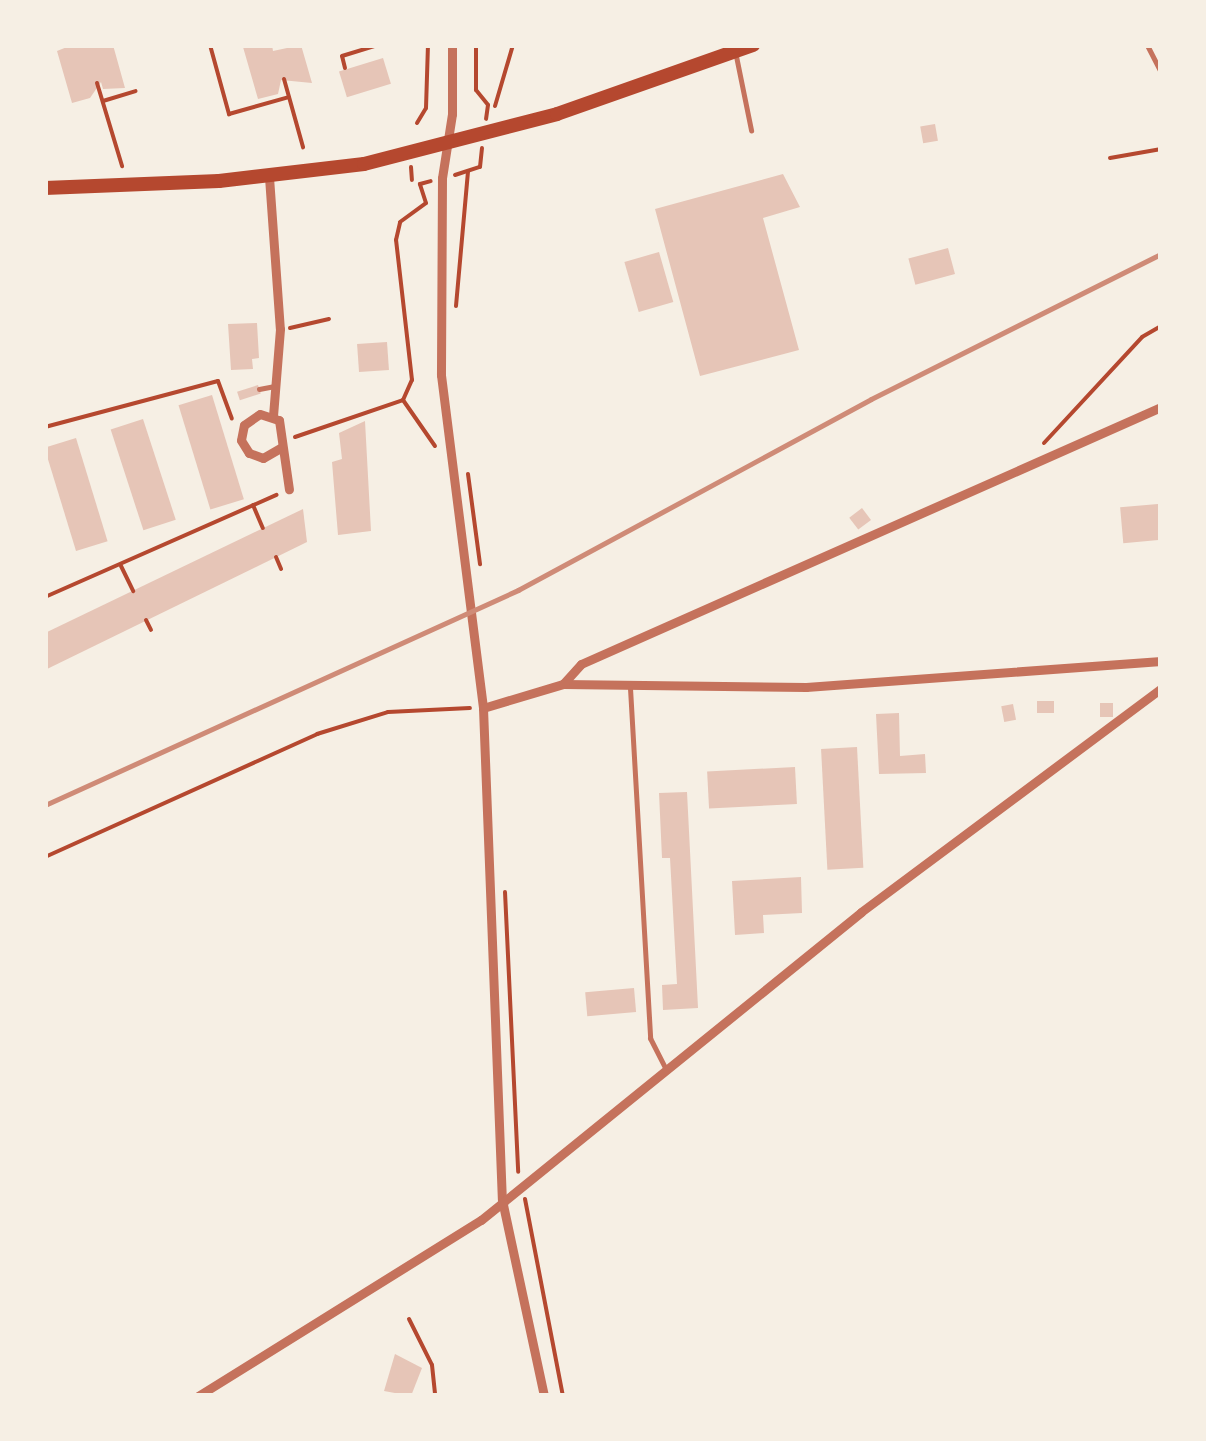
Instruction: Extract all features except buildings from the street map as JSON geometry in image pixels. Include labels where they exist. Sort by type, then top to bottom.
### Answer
[{"type":"main road","points":[[45,188],[269,177],[448,146],[753,45]]},
{"type":"street","points":[[452,45],[441,375],[455,460],[483,708],[502,1200],[544,1396]]},
{"type":"street","points":[[269,177],[280,330],[273,416],[284,442],[289,489]]},
{"type":"street","points":[[562,684],[581,664],[1161,408]]},
{"type":"street","points":[[273,416],[254,416],[244,425],[241,440],[249,453],[264,458],[284,442]]},
{"type":"street","points":[[483,708],[562,684],[806,688],[1161,661]]},
{"type":"street","points":[[198,1396],[481,1220],[861,912],[1161,688]]},
{"type":"lane","points":[[1147,45],[1161,72]]},
{"type":"lane","points":[[735,53],[751,130]]},
{"type":"lane","points":[[259,389],[278,386]]},
{"type":"lane","points":[[630,688],[650,1038],[666,1070]]},
{"type":"path","points":[[210,45],[229,114],[290,97]]},
{"type":"path","points":[[345,68],[342,56],[378,45]]},
{"type":"path","points":[[417,123],[426,108],[428,45]]},
{"type":"path","points":[[476,45],[476,90],[488,105]]},
{"type":"path","points":[[495,106],[512,45]]},
{"type":"path","points":[[284,79],[303,147]]},
{"type":"path","points":[[98,83],[122,166]]},
{"type":"path","points":[[103,101],[135,92]]},
{"type":"path","points":[[1110,158],[1161,149]]},
{"type":"path","points":[[454,324],[468,172]]},
{"type":"path","points":[[284,442],[403,400],[412,380],[396,240],[400,222],[426,203],[420,184]]},
{"type":"path","points":[[280,330],[328,319]]},
{"type":"path","points":[[1036,451],[1142,337],[1161,326]]},
{"type":"path","points":[[45,427],[218,381],[229,417],[244,425]]},
{"type":"path","points":[[403,400],[442,456],[466,458],[480,575]]},
{"type":"path","points":[[45,596],[121,566],[289,489]]},
{"type":"path","points":[[253,505],[263,528]]},
{"type":"path","points":[[276,557],[281,569]]},
{"type":"path","points":[[121,566],[132,591]]},
{"type":"path","points":[[146,620],[151,630]]},
{"type":"path","points":[[45,857],[318,734],[388,712],[483,708]]},
{"type":"path","points":[[505,888],[518,1187],[563,1396]]},
{"type":"path","points":[[409,1318],[432,1365],[435,1396]]},
{"type":"railway","points":[[45,805],[518,590],[871,399],[1161,254]]}]
